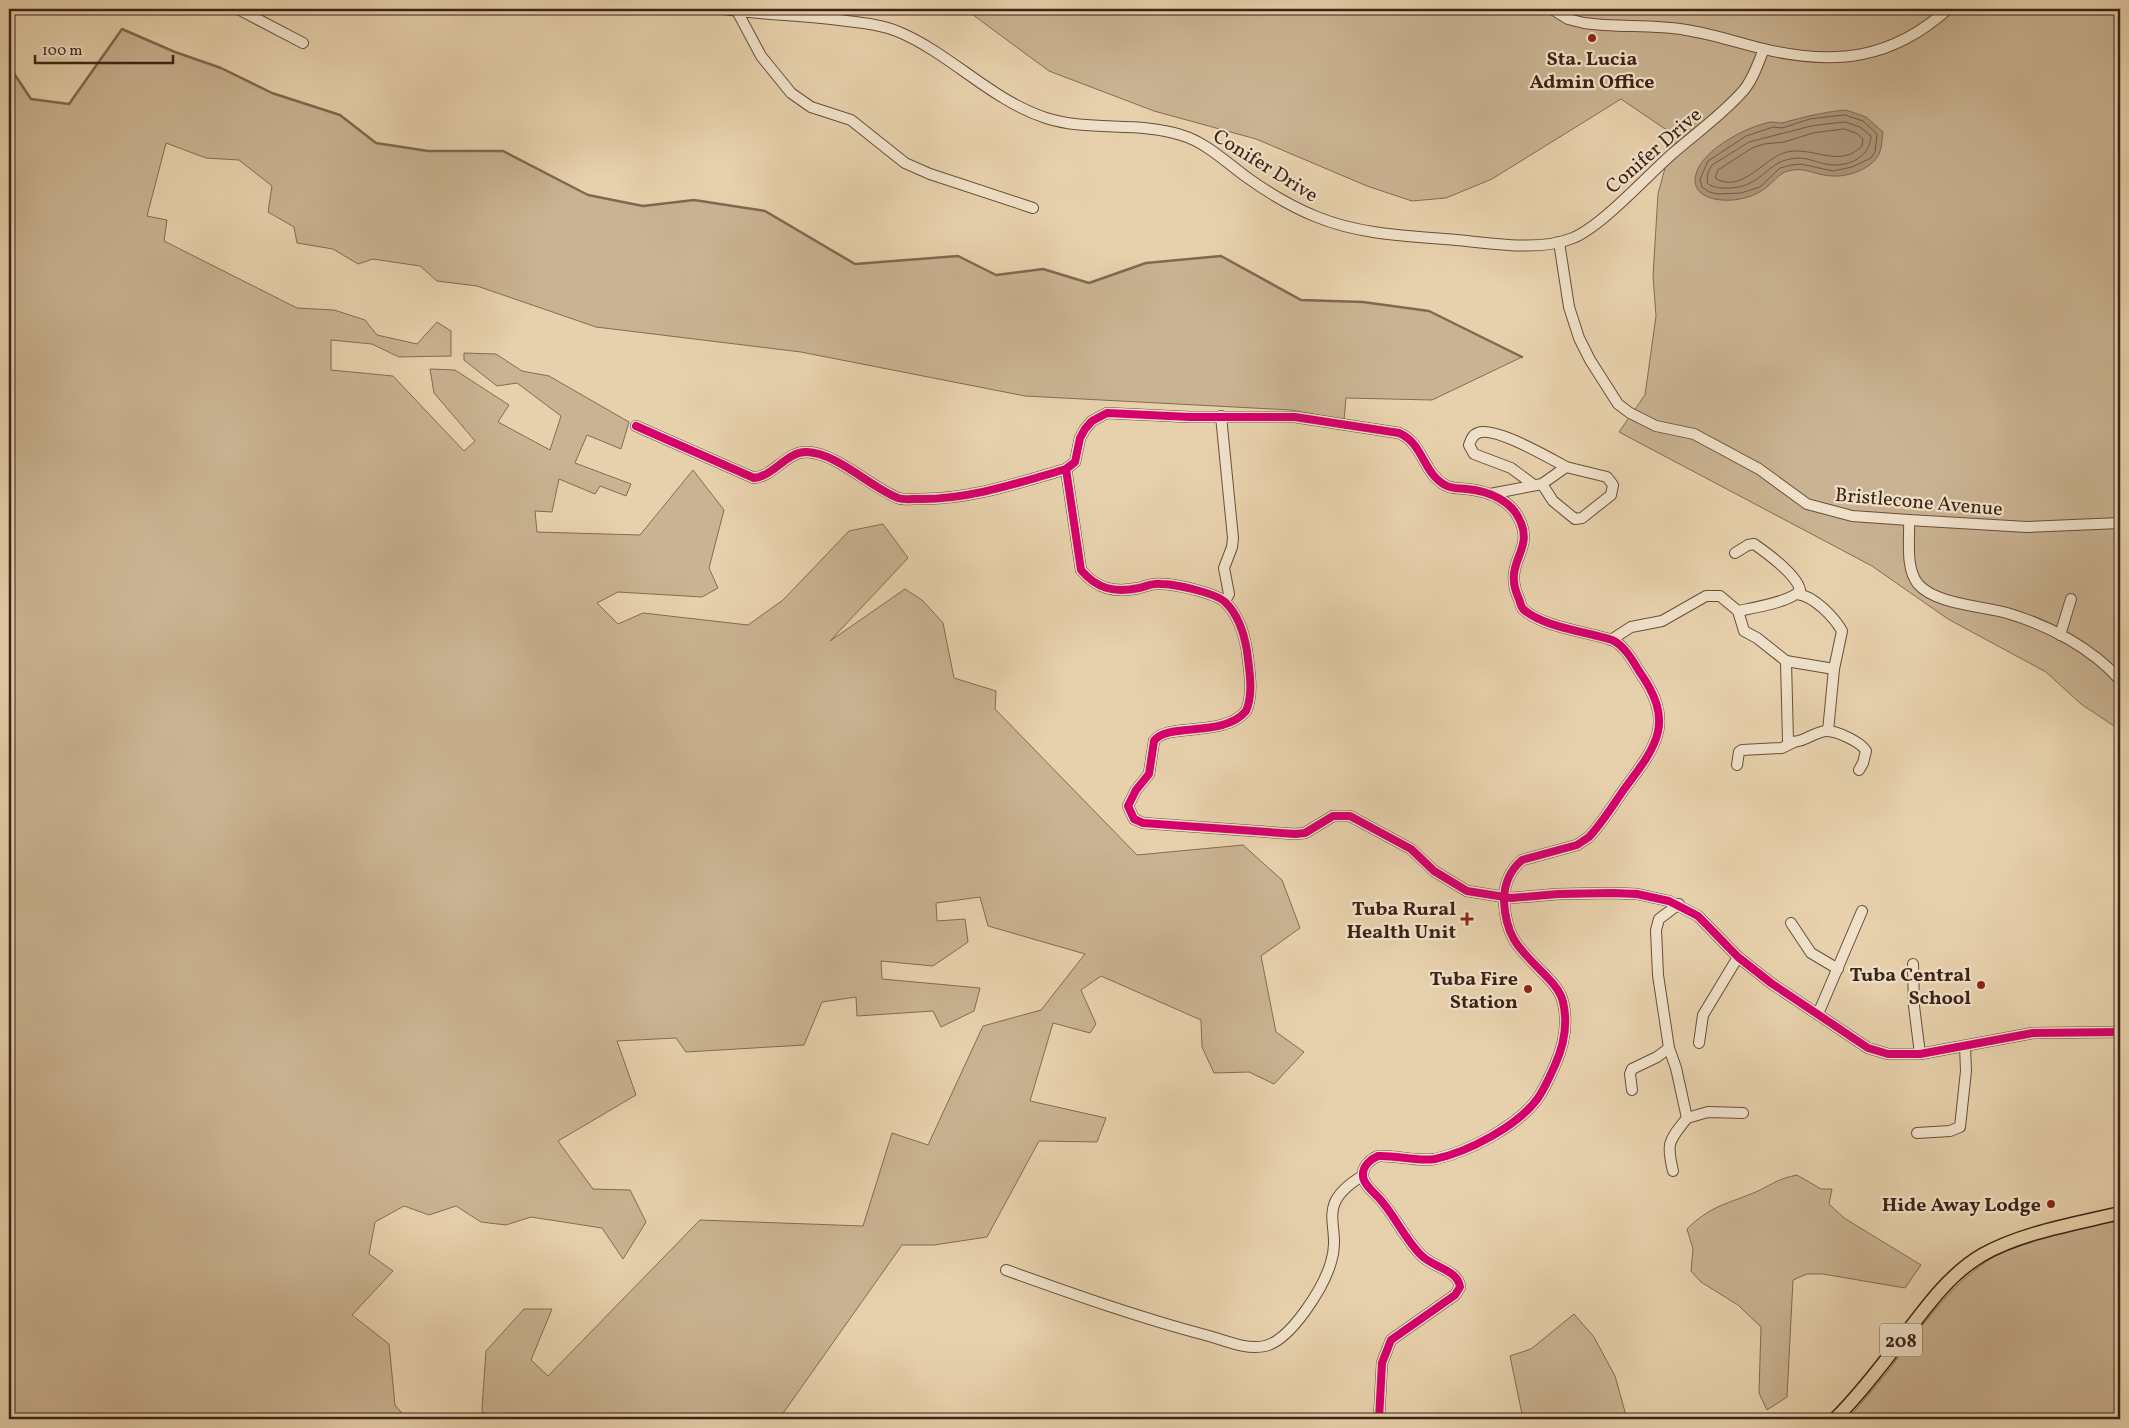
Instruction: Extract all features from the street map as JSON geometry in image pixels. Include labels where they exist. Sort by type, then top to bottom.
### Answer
[{"type":"main road","name":"208","points":[[1835,1419],[1860,1393],[1936,1296],[1971,1263],[2016,1240],[2120,1213]]},
{"type":"street","points":[[238,9],[303,43]]},
{"type":"street","name":"Conifer Drive","points":[[723,9],[822,18],[866,24],[897,31],[923,45],[1005,100],[1025,110],[1057,120],[1157,129],[1182,135],[1206,146],[1247,177],[1285,201],[1341,226],[1377,233],[1510,244],[1559,242],[1584,233],[1674,152],[1713,121],[1745,89],[1764,49]]},
{"type":"street","points":[[1552,9],[1568,19],[1584,23],[1687,30],[1764,49],[1812,58],[1849,58],[1903,42],[1922,30],[1948,9]]},
{"type":"street","points":[[737,11],[761,56],[791,93],[804,102],[851,120],[905,163],[930,174],[1033,208]]},
{"type":"street","name":"Bristlecone Avenue","points":[[1559,242],[1569,307],[1579,338],[1590,360],[1618,404],[1656,426],[1694,434],[1722,448],[1759,470],[1807,504],[1852,516],[1909,520],[2027,527],[2120,523]]},
{"type":"street","points":[[636,426],[754,478],[765,475],[800,453],[814,452],[827,457],[900,499],[959,497],[1066,469],[1075,462],[1080,438],[1085,430],[1092,421],[1107,413],[1295,417],[1399,433],[1406,436],[1417,446],[1436,480],[1446,486],[1489,494],[1502,499],[1512,508],[1524,530],[1524,541],[1512,578],[1514,591],[1523,608],[1554,624],[1590,636],[1611,640],[1621,647],[1632,661],[1657,702],[1659,726],[1653,750],[1589,837],[1577,845],[1522,860],[1510,874],[1504,897],[1506,923],[1509,932],[1529,958],[1553,984],[1563,1002],[1564,1040],[1546,1084],[1537,1099],[1521,1117],[1506,1128],[1464,1149],[1439,1158],[1423,1160],[1378,1156],[1368,1162],[1362,1176],[1346,1188],[1333,1206],[1332,1259],[1294,1327],[1274,1342],[1265,1346],[1248,1346],[1159,1322],[1006,1270]]},
{"type":"street","points":[[1221,416],[1233,538],[1232,548],[1224,568],[1229,594],[1225,601]]},
{"type":"street","points":[[1490,432],[1530,447],[1566,467],[1607,477],[1613,485],[1611,495],[1582,518],[1575,519],[1538,484],[1511,468],[1474,454],[1469,445],[1472,437],[1477,433],[1490,432]]},
{"type":"street","points":[[1489,494],[1538,484],[1566,467]]},
{"type":"street","points":[[1066,469],[1081,570],[1095,585],[1125,590],[1152,584],[1187,586],[1225,601],[1241,624],[1245,640],[1250,687],[1249,705],[1242,716],[1232,722],[1197,730],[1170,732],[1157,737],[1152,748],[1149,774],[1136,790],[1128,806],[1134,819],[1143,823],[1160,825],[1295,834],[1305,832],[1333,816],[1350,816],[1411,849],[1434,871],[1459,887],[1504,897],[1558,894],[1629,894],[1657,897],[1679,904],[1714,930],[1738,956],[1770,983],[1879,1052],[1903,1056],[2033,1034],[2081,1031],[2120,1032]]},
{"type":"street","points":[[1909,520],[1910,566],[1918,583],[1934,596],[2007,613],[2060,635],[2105,663],[2120,680]]},
{"type":"street","points":[[1735,553],[1748,545],[1754,544],[1790,574],[1799,585],[1797,594]]},
{"type":"street","points":[[1738,610],[1776,602],[1797,594],[1809,597],[1842,631],[1834,669],[1828,731]]},
{"type":"street","points":[[1611,640],[1631,627],[1662,621],[1711,595],[1725,599],[1738,610],[1744,631],[1757,638],[1786,661],[1834,669]]},
{"type":"street","points":[[2060,635],[2072,599]]},
{"type":"street","points":[[1786,661],[1787,738],[1794,742]]},
{"type":"street","points":[[1737,765],[1739,752],[1742,750],[1782,748],[1828,731],[1858,742],[1863,746],[1865,756],[1859,770]]},
{"type":"street","points":[[1679,904],[1659,919],[1656,930],[1658,975],[1669,1048],[1676,1068],[1687,1118]]},
{"type":"street","points":[[1818,1014],[1862,911]]},
{"type":"street","points":[[1791,923],[1811,953],[1838,969]]},
{"type":"street","points":[[1699,1043],[1703,1016],[1738,956]]},
{"type":"street","points":[[1913,964],[1914,1006],[1920,1054]]},
{"type":"street","points":[[1917,1132],[1950,1131],[1960,1127],[1966,1071],[1965,1046]]},
{"type":"street","points":[[1632,1090],[1630,1074],[1632,1069],[1657,1057],[1669,1048]]},
{"type":"street","points":[[1673,1171],[1668,1151],[1670,1142],[1687,1118],[1708,1112],[1742,1112]]},
{"type":"street","points":[[1362,1176],[1420,1254],[1433,1265],[1453,1274],[1459,1283],[1455,1296],[1391,1340],[1382,1363],[1379,1419]]},
{"type":"shaded area","points":[[965,9],[2120,9],[2120,730],[2081,704],[2046,672],[1948,619],[1872,566],[1619,432],[1645,395],[1656,316],[1653,276],[1658,194],[1674,135],[1621,99],[1492,179],[1446,198],[1412,201],[1367,186],[1256,139],[1154,111],[1049,71]]},
{"type":"shaded area","points":[[122,29],[175,52],[221,68],[272,93],[340,115],[376,143],[428,151],[503,151],[588,195],[643,206],[694,200],[765,211],[855,264],[958,256],[996,275],[1043,269],[1089,283],[1146,263],[1221,256],[1301,300],[1363,302],[1429,311],[1522,357],[1432,400],[1346,398],[1344,420],[1291,410],[1025,396],[801,352],[596,327],[477,286],[437,281],[420,266],[373,259],[358,264],[333,249],[297,243],[294,227],[268,212],[272,186],[239,160],[206,158],[166,143],[147,216],[167,220],[164,241],[297,308],[334,310],[365,320],[377,335],[417,344],[437,322],[451,331],[451,356],[399,357],[372,344],[331,340],[331,370],[393,376],[464,451],[475,441],[434,393],[430,369],[455,370],[509,405],[498,422],[550,450],[561,416],[517,383],[497,386],[464,360],[464,353],[496,354],[522,371],[549,376],[629,422],[621,449],[587,435],[575,463],[631,484],[626,496],[600,486],[595,494],[559,479],[552,512],[535,511],[537,532],[640,535],[693,470],[724,510],[709,568],[718,588],[702,597],[618,592],[597,603],[618,624],[643,613],[748,625],[783,600],[849,531],[883,524],[908,558],[830,641],[905,589],[922,600],[943,623],[954,678],[996,691],[995,709],[1137,855],[1243,845],[1282,880],[1300,928],[1261,956],[1276,1032],[1304,1052],[1274,1084],[1249,1072],[1214,1073],[1202,1047],[1201,1020],[1101,976],[1081,990],[1096,1024],[1090,1033],[1053,1023],[1030,1101],[1106,1118],[1097,1142],[1039,1141],[987,1237],[934,1245],[902,1245],[779,1419],[483,1419],[486,1351],[524,1309],[552,1309],[531,1360],[548,1376],[700,1220],[863,1226],[892,1133],[928,1145],[983,1026],[1041,1010],[1085,954],[988,926],[980,897],[936,903],[937,921],[965,919],[968,942],[933,966],[881,961],[882,979],[980,988],[974,1011],[941,1027],[933,1011],[857,1016],[856,997],[822,1002],[804,1045],[686,1052],[676,1038],[617,1041],[636,1095],[558,1141],[593,1189],[630,1190],[646,1222],[623,1259],[602,1228],[531,1217],[506,1225],[481,1222],[456,1206],[429,1215],[404,1206],[375,1222],[369,1254],[393,1271],[352,1315],[389,1344],[395,1405],[407,1419],[9,1419],[9,66],[31,99],[69,104]]},
{"type":"shaded area","points":[[1797,1175],[1821,1189],[1832,1189],[1829,1204],[1844,1218],[1921,1265],[1905,1288],[1823,1274],[1807,1274],[1793,1280],[1787,1397],[1767,1410],[1759,1393],[1761,1327],[1738,1305],[1701,1282],[1691,1271],[1693,1249],[1687,1229],[1712,1210]]},
{"type":"shaded area","points":[[2120,1217],[2120,1419],[1848,1419],[1940,1304],[1955,1288],[1990,1259],[2010,1247]]},
{"type":"shaded area","points":[[1574,1314],[1594,1337],[1615,1376],[1627,1419],[1523,1419],[1510,1356],[1531,1349]]},
{"type":"water","points":[[1846,110],[1866,117],[1883,132],[1879,154],[1865,168],[1839,176],[1827,176],[1805,170],[1788,171],[1758,193],[1736,200],[1713,198],[1703,194],[1696,187],[1696,174],[1707,156],[1738,134],[1761,124],[1771,122],[1782,123],[1821,113]]},
{"type":"waterway","points":[[9,66],[31,99],[69,104],[122,29],[175,52],[221,68],[272,93],[340,115],[376,143],[428,151],[503,151],[588,195],[643,206],[694,200],[765,211],[855,264],[958,256],[996,275],[1043,269],[1089,283],[1146,263],[1221,256],[1301,300],[1363,302],[1429,311],[1522,357]]},
{"type":"cycle path","points":[[636,426],[754,478],[768,473],[793,455],[807,452],[818,454],[842,464],[887,493],[903,499],[936,499],[974,494],[1066,469],[1075,462],[1080,438],[1085,429],[1092,421],[1107,413],[1190,417],[1295,417],[1399,433],[1413,444],[1432,473],[1445,485],[1492,495],[1506,503],[1517,515],[1524,533],[1514,576],[1515,587],[1523,609],[1531,615],[1553,625],[1612,640],[1628,654],[1650,689],[1657,705],[1658,732],[1653,745],[1637,772],[1589,837],[1577,845],[1522,860],[1517,864],[1508,879],[1505,889],[1505,914],[1516,944],[1555,985],[1563,1002],[1565,1018],[1563,1042],[1545,1086],[1538,1098],[1518,1118],[1477,1144],[1448,1156],[1435,1159],[1421,1160],[1378,1156],[1365,1166],[1363,1172],[1363,1179],[1366,1184],[1390,1212],[1410,1243],[1427,1260],[1455,1277],[1460,1287],[1455,1295],[1391,1340],[1382,1363],[1379,1419]]},
{"type":"cycle path","points":[[1066,469],[1081,570],[1093,582],[1114,590],[1139,588],[1153,584],[1167,584],[1185,587],[1214,596],[1226,603],[1234,613],[1246,644],[1250,673],[1250,697],[1246,711],[1236,719],[1224,724],[1160,735],[1154,741],[1149,774],[1136,790],[1128,806],[1134,819],[1143,823],[1295,834],[1305,833],[1333,816],[1350,816],[1411,849],[1434,871],[1467,891],[1511,898],[1558,894],[1637,894],[1669,901],[1698,916],[1738,957],[1771,983],[1868,1048],[1888,1054],[1920,1054],[2033,1033],[2120,1032]]},
{"type":"place","name":"Sta. Lucia Admin Office","points":[[1592,38]]},
{"type":"place","name":"Tuba Rural Health Unit","points":[[1467,919]]},
{"type":"place","name":"Tuba Central School","points":[[1981,985]]},
{"type":"place","name":"Tuba Fire Station","points":[[1528,989]]},
{"type":"place","name":"Hide Away Lodge","points":[[2051,1204]]}]
